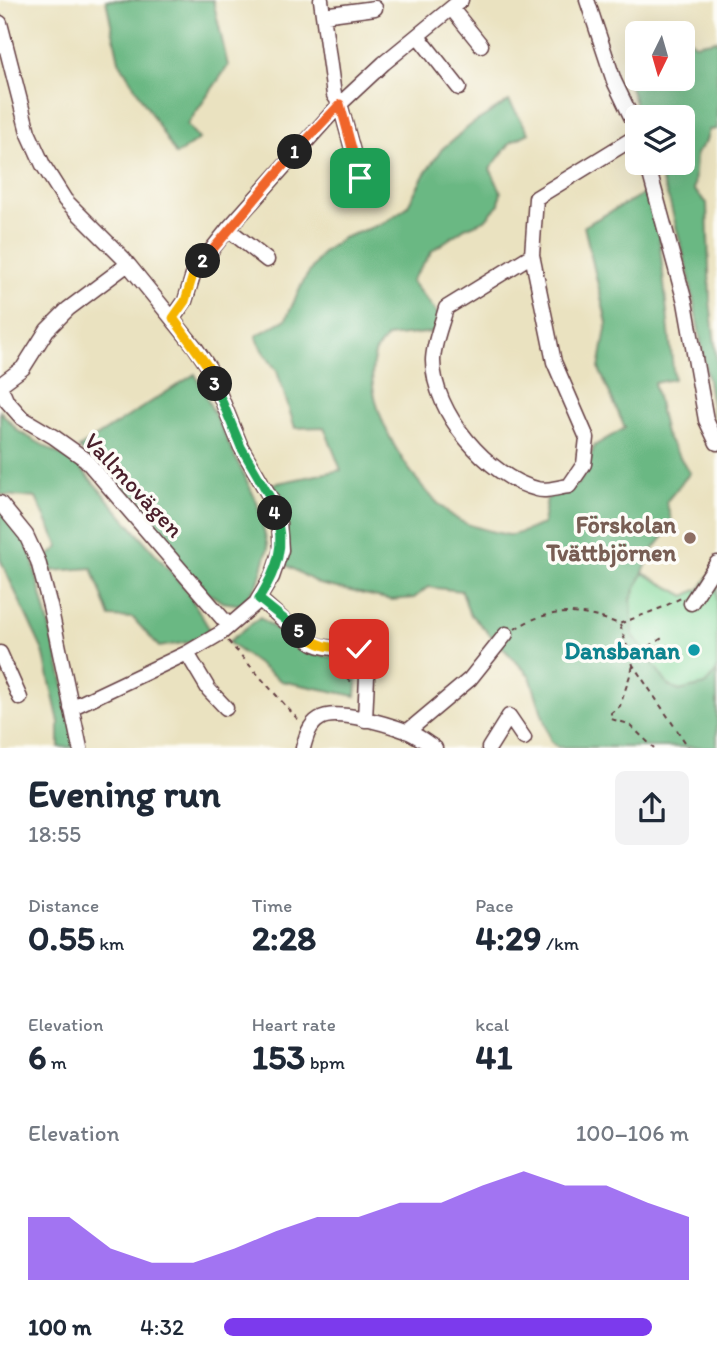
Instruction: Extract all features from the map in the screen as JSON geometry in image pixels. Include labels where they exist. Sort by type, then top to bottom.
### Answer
[{"type":"street","points":[[321,0],[334,95],[340,104],[360,178]]},
{"type":"street","points":[[587,0],[614,81],[626,105]]},
{"type":"street","points":[[173,318],[185,301],[194,272],[228,229],[340,104],[457,4],[481,45]]},
{"type":"street","points":[[323,15],[375,8]]},
{"type":"street","points":[[0,23],[28,132],[43,165],[65,200],[128,264],[173,318],[209,368],[241,447],[271,499],[279,523],[281,550],[272,577],[259,599],[225,630],[187,653],[71,708]]},
{"type":"street","points":[[418,36],[459,88]]},
{"type":"street","points":[[532,255],[446,308],[433,361],[441,397],[468,444],[511,479],[539,490],[569,486],[584,464],[587,438],[554,362],[532,255],[536,198],[625,143]]},
{"type":"street","points":[[651,175],[685,302],[706,419],[717,443]]},
{"type":"street","points":[[228,229],[267,260]]},
{"type":"street","points":[[0,385],[23,368],[47,330],[68,309],[128,264]]},
{"type":"street","name":"Vallmovägen","points":[[0,385],[6,400],[22,418],[85,459],[225,630]]},
{"type":"street","points":[[0,503],[26,534],[37,561],[50,606],[80,747]]},
{"type":"street","points":[[691,603],[717,563]]},
{"type":"street","points":[[259,599],[313,643],[329,648],[359,649],[368,655],[365,720]]},
{"type":"street","points":[[408,732],[470,679],[506,634]]},
{"type":"street","points":[[0,653],[20,698]]},
{"type":"street","points":[[187,653],[209,690],[226,708]]},
{"type":"street","points":[[303,747],[311,726],[319,718],[328,715],[365,720],[408,732],[435,747]]},
{"type":"street","points":[[489,747],[509,716],[524,738]]},
{"type":"path","points":[[506,634],[526,621],[554,613],[596,615],[619,624],[662,608],[701,588]]},
{"type":"path","points":[[619,624],[633,665],[620,706],[611,713],[611,719],[629,724],[654,747]]},
{"type":"path","points":[[225,630],[309,732]]},
{"type":"path","points":[[632,658],[664,637]]},
{"type":"path","points":[[329,648],[343,675],[366,693]]},
{"type":"path","points":[[633,665],[690,747]]},
{"type":"green space","points":[[106,0],[213,0],[228,66],[187,125],[199,139],[176,155],[119,61]]},
{"type":"green space","points":[[717,40],[717,129],[709,130],[706,141],[696,154],[695,172],[695,105],[635,105],[631,91],[695,91],[695,44]]},
{"type":"green space","points":[[509,101],[529,133],[511,142],[490,169],[501,191],[499,204],[485,220],[465,228],[433,250],[411,281],[438,314],[435,332],[387,337],[375,354],[372,375],[375,398],[394,446],[408,468],[424,489],[457,519],[508,535],[543,524],[547,498],[575,486],[584,475],[594,446],[625,428],[599,369],[607,323],[584,226],[647,192],[659,236],[674,379],[654,383],[665,434],[690,473],[666,502],[673,525],[653,550],[631,599],[633,635],[668,685],[679,691],[705,685],[717,671],[717,747],[558,747],[551,742],[530,676],[469,613],[462,591],[428,587],[414,598],[391,600],[319,584],[283,563],[268,485],[341,470],[324,427],[295,428],[277,371],[256,336],[286,319],[304,280],[323,252],[343,238],[384,223],[407,207],[442,149],[472,124]]},
{"type":"green space","points":[[660,175],[695,175],[694,190],[707,203],[710,300],[717,364],[717,431],[689,276],[670,203]]},
{"type":"green space","points":[[195,374],[257,502],[268,548],[258,583],[241,605],[222,602],[203,589],[79,448]]},
{"type":"green space","points":[[0,411],[18,431],[78,465],[185,588],[210,630],[189,642],[159,647],[133,618],[110,617],[92,568],[52,571],[47,558],[59,547],[36,498],[0,493]]},
{"type":"green space","points":[[0,503],[26,535],[80,747],[59,747],[59,722],[43,651],[0,559]]},
{"type":"green space","points":[[717,563],[717,671],[705,685],[679,691],[668,686],[633,635],[631,599],[643,573],[685,596],[701,588]]},
{"type":"green space","points":[[260,617],[306,653],[359,661],[356,696],[281,681],[228,642]]},
{"type":"place","name":"Förskolan Tvättbjörnen","points":[[690,538]]},
{"type":"place","name":"Dansbanan","points":[[694,650]]},
{"type":"route","points":[[359,649],[329,648],[313,643],[259,599],[272,577],[281,550],[279,523],[271,499],[241,447],[209,368],[173,318],[185,301],[194,272],[228,229],[340,104],[360,178]]}]
